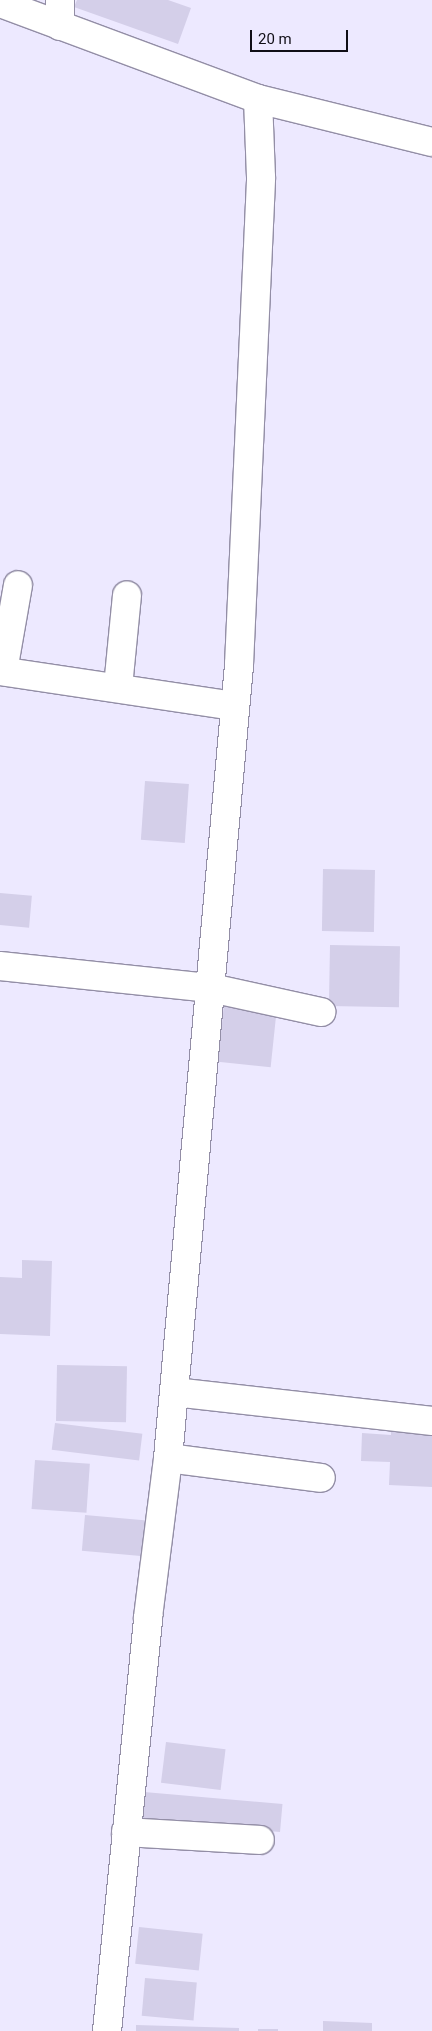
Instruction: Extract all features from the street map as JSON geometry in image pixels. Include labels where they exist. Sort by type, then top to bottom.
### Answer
[{"type":"street","points":[[0,3],[60,13],[258,98],[432,142]]},
{"type":"street","points":[[107,2031],[126,1832],[168,1458],[211,988],[234,706],[261,177],[258,98]]},
{"type":"street","points":[[18,586],[2,671],[234,706]]},
{"type":"street","points":[[118,687],[127,595]]},
{"type":"street","points":[[0,966],[211,988],[321,1012]]},
{"type":"street","points":[[174,1392],[432,1421]]},
{"type":"street","points":[[168,1458],[321,1478]]},
{"type":"street","points":[[126,1832],[260,1840]]},
{"type":"building","points":[[77,0],[168,0],[191,8],[178,44],[74,7]]},
{"type":"building","points":[[145,781],[189,784],[185,843],[141,840]]},
{"type":"building","points":[[323,869],[375,870],[374,932],[322,931]]},
{"type":"building","points":[[0,893],[32,896],[29,928],[0,925]]},
{"type":"building","points":[[330,945],[400,946],[399,1007],[329,1006]]},
{"type":"building","points":[[224,1004],[277,1010],[271,1067],[218,1062]]},
{"type":"building","points":[[22,1260],[52,1261],[50,1336],[0,1334],[0,1277],[22,1278]]},
{"type":"building","points":[[57,1365],[127,1366],[126,1422],[56,1421]]},
{"type":"building","points":[[55,1423],[142,1434],[139,1461],[52,1450]]},
{"type":"building","points":[[391,1425],[432,1426],[432,1487],[389,1485],[390,1462],[361,1461],[362,1433],[391,1435]]},
{"type":"building","points":[[35,1460],[90,1464],[86,1513],[32,1509]]},
{"type":"building","points":[[85,1515],[147,1520],[144,1556],[82,1551]]},
{"type":"building","points":[[166,1742],[226,1749],[221,1790],[161,1783]]},
{"type":"building","points":[[144,1792],[282,1804],[280,1832],[142,1820]]},
{"type":"building","points":[[139,1927],[203,1934],[199,1970],[135,1964]]},
{"type":"building","points":[[145,1978],[197,1983],[193,2020],[142,2016]]},
{"type":"building","points":[[323,2021],[372,2023],[372,2031],[323,2031]]},
{"type":"building","points":[[136,2025],[239,2028],[239,2031],[136,2031]]},
{"type":"building","points":[[258,2029],[278,2029],[278,2031],[258,2031]]}]
